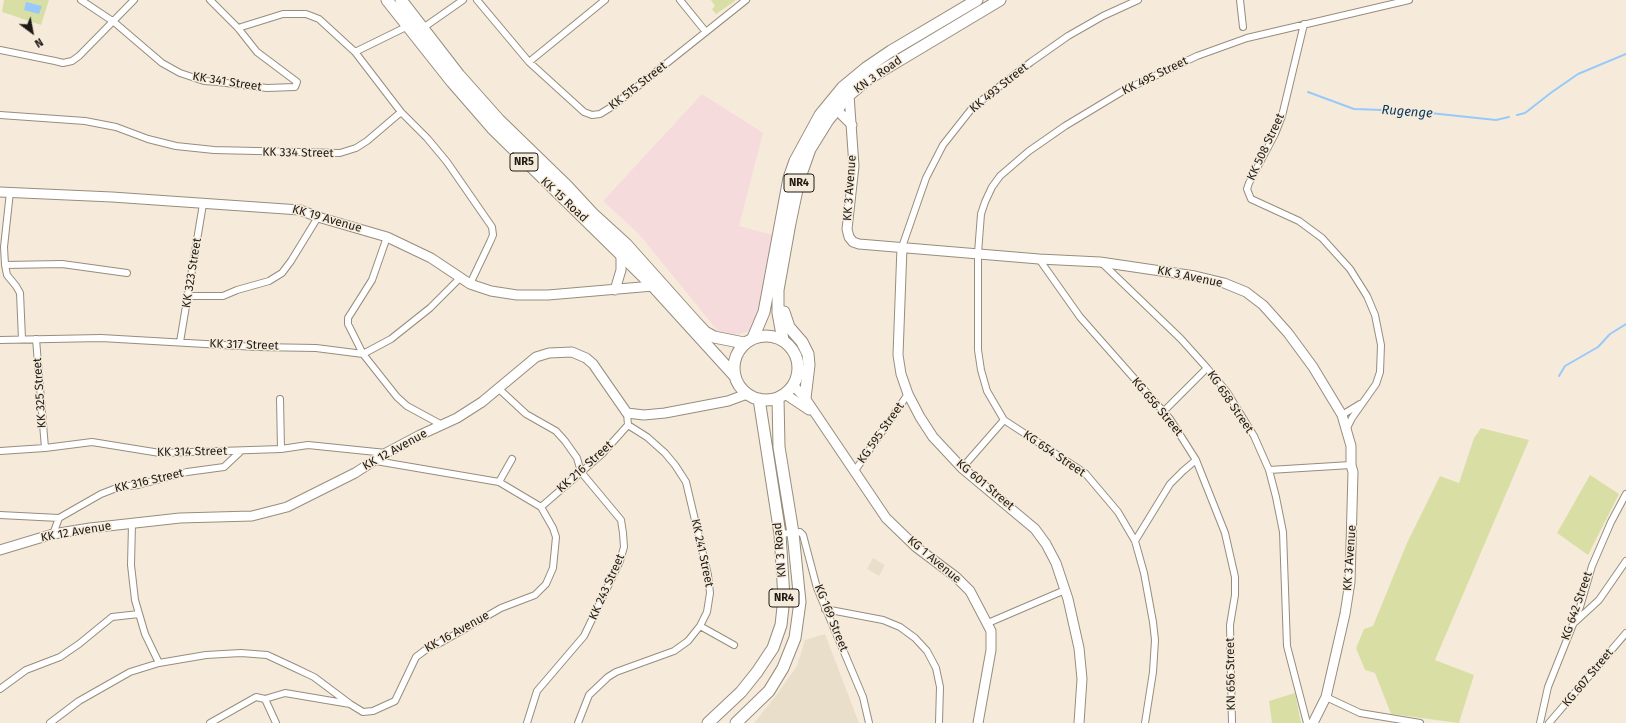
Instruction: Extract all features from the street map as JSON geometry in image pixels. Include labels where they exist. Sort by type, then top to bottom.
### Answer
[{"type":"highway","name":"KK 15 Road","points":[[387,0],[406,27],[492,128],[528,166],[653,286],[734,375]]},
{"type":"highway","name":"KK 15 Road","points":[[401,0],[460,75],[499,120],[567,186],[592,213],[626,244],[705,332],[719,339],[749,341]]},
{"type":"highway","name":"KN 3 Road","points":[[776,287],[789,178],[795,161],[820,115],[891,51],[977,0]]},
{"type":"highway","name":"KN 3 Road","points":[[776,287],[799,180],[810,149],[846,91],[1000,0]]},
{"type":"highway","points":[[749,341],[763,335],[773,336],[783,340],[791,347],[796,356],[798,368],[794,385],[782,396],[768,400],[759,399],[747,394],[739,386],[734,375],[735,358],[749,341],[776,287]]},
{"type":"highway","points":[[776,287],[778,313],[783,340]]},
{"type":"highway","points":[[776,287],[788,327],[802,342],[808,354],[810,365],[805,398]]},
{"type":"highway","name":"KN 3 Road","points":[[736,723],[769,690],[783,668],[794,638],[800,602],[793,533],[778,447],[782,396]]},
{"type":"highway","name":"KN 3 Road","points":[[708,723],[741,692],[773,648],[781,624],[784,598],[780,534],[759,399]]},
{"type":"street","name":"KK 341 Street","points":[[81,0],[114,22],[162,63],[180,73],[204,81],[267,88],[295,87],[297,82],[257,52],[238,28]]},
{"type":"street","points":[[0,50],[55,62],[72,61],[114,22],[134,0]]},
{"type":"street","points":[[210,0],[238,28],[283,14],[306,14],[319,19],[355,52],[401,112],[427,138],[447,162],[492,227],[490,242],[470,284]]},
{"type":"street","points":[[423,28],[462,0]]},
{"type":"street","name":"KK 515 Street","points":[[477,0],[529,62],[584,112],[592,115],[600,114],[613,106],[746,0]]},
{"type":"street","points":[[529,62],[604,0]]},
{"type":"street","points":[[680,0],[706,32]]},
{"type":"street","name":"KK 493 Street","points":[[902,247],[926,178],[943,145],[973,107],[1068,36],[1103,16],[1138,0]]},
{"type":"street","points":[[1240,0],[1243,27]]},
{"type":"street","name":"KK 495 Street","points":[[978,253],[981,214],[992,187],[1011,165],[1064,126],[1123,91],[1197,56],[1247,38],[1409,0]]},
{"type":"street","name":"KK 508 Street","points":[[1304,24],[1282,116],[1275,134],[1247,189],[1251,199],[1299,221],[1322,238],[1350,269],[1367,296],[1380,334],[1381,358],[1376,384],[1352,418],[1347,428]]},
{"type":"street","points":[[355,52],[406,27]]},
{"type":"street","name":"KK 3 Avenue","points":[[846,91],[852,125],[854,166],[847,229],[849,237],[853,242],[859,244],[1039,259],[1100,262],[1195,276],[1224,283],[1246,292],[1263,306],[1288,333],[1316,372],[1342,415],[1352,446],[1353,508],[1350,582],[1345,614],[1326,697],[1313,723]]},
{"type":"street","points":[[836,109],[852,125]]},
{"type":"street","name":"KK 334 Street","points":[[0,115],[85,121],[116,127],[155,141],[192,148],[230,151],[340,153],[356,148],[367,141],[401,112]]},
{"type":"street","name":"KK 19 Avenue","points":[[0,192],[112,197],[203,204],[273,206],[300,210],[318,217],[387,237],[431,258],[470,284],[491,291],[517,295],[548,295],[653,286]]},
{"type":"street","points":[[10,192],[4,247],[5,265],[3,275],[16,286],[20,293],[22,339]]},
{"type":"street","name":"KK 323 Street","points":[[180,342],[189,296],[203,204]]},
{"type":"street","points":[[189,296],[223,296],[237,290],[269,281],[282,273],[318,217]]},
{"type":"street","points":[[387,237],[372,280],[348,318],[348,324],[363,354],[397,397],[407,406],[442,425]]},
{"type":"street","name":"KG 601 Street","points":[[902,247],[898,356],[901,374],[908,394],[933,437],[962,468],[1035,529],[1046,544],[1056,563],[1065,590],[1079,648],[1082,679],[1079,723]]},
{"type":"street","name":"KG 654 Street","points":[[978,253],[978,350],[980,370],[987,391],[1004,420],[1085,473],[1118,512],[1135,541],[1144,573],[1155,640],[1153,672],[1145,723]]},
{"type":"street","points":[[615,290],[621,270],[621,255]]},
{"type":"street","name":"KG 656 Street","points":[[1039,259],[1080,317],[1163,412],[1184,439],[1196,460],[1218,515],[1232,558],[1235,577],[1235,595],[1230,625]]},
{"type":"street","name":"KG 658 Street","points":[[1100,262],[1182,339],[1207,368],[1240,412],[1254,436],[1269,470],[1283,532],[1287,646],[1307,723]]},
{"type":"street","points":[[5,265],[62,264],[127,274]]},
{"type":"street","points":[[363,354],[391,339],[430,308],[460,278]]},
{"type":"street","name":"KK 317 Street","points":[[0,340],[101,338],[257,347],[316,348],[363,354]]},
{"type":"street","name":"KK 325 Street","points":[[36,339],[45,448]]},
{"type":"street","name":"KK 12 Avenue","points":[[0,550],[53,534],[90,528],[180,518],[252,516],[270,513],[287,507],[376,461],[386,453],[442,425],[482,402],[536,357],[549,353],[572,352],[586,358],[593,364],[627,413]]},
{"type":"street","points":[[1163,412],[1207,368]]},
{"type":"street","name":"KG 1 Avenue","points":[[794,385],[805,398],[886,518],[916,547],[956,577],[970,590],[988,623],[991,631],[991,650],[978,723]]},
{"type":"street","name":"KK 243 Street","points":[[498,388],[526,414],[556,431],[577,458],[580,472],[621,520],[624,547],[620,561],[584,636],[537,691],[527,723]]},
{"type":"street","points":[[628,425],[627,413],[644,415],[665,413],[728,401],[747,394]]},
{"type":"street","name":"KG 595 Street","points":[[854,472],[908,394]]},
{"type":"street","name":"KG 1 Avenue","points":[[782,396],[797,400],[816,416]]},
{"type":"street","points":[[280,399],[281,449]]},
{"type":"street","name":"KK 508 Street","points":[[1342,415],[1366,400]]},
{"type":"street","points":[[962,468],[1004,420]]},
{"type":"street","name":"KK 216 Street","points":[[541,508],[602,454],[628,425]]},
{"type":"street","name":"KK 241 Street","points":[[578,723],[589,695],[608,677],[616,672],[674,650],[688,641],[700,626],[707,612],[709,587],[686,482],[675,464],[665,453],[648,437],[628,425]]},
{"type":"street","name":"KK 314 Street","points":[[0,451],[45,448],[92,442],[160,453],[281,449],[308,445],[386,453]]},
{"type":"street","name":"KK 316 Street","points":[[59,518],[95,497],[119,487],[138,485],[187,472],[224,467],[241,451]]},
{"type":"street","points":[[499,482],[512,459]]},
{"type":"street","points":[[1135,541],[1170,484],[1182,471],[1196,460]]},
{"type":"street","name":"KK 16 Avenue","points":[[50,723],[79,701],[130,672],[159,662],[206,655],[241,653],[267,656],[314,677],[363,712],[373,711],[390,704],[399,695],[416,657],[428,648],[440,643],[501,608],[535,595],[546,584],[553,568],[556,537],[553,528],[541,508],[499,482],[376,461]]},
{"type":"street","points":[[1269,470],[1352,465]]},
{"type":"street","name":"KG 642 Street","points":[[1540,723],[1548,687],[1574,623],[1592,566],[1611,522],[1626,494]]},
{"type":"street","points":[[0,515],[59,518],[53,534]]},
{"type":"street","points":[[132,524],[131,565],[135,600],[145,634],[159,662]]},
{"type":"street","name":"KG 169 Street","points":[[793,533],[800,532],[803,535],[818,588],[863,697],[869,723]]},
{"type":"street","points":[[780,534],[793,533]]},
{"type":"street","points":[[1574,623],[1599,600],[1626,561]]},
{"type":"street","points":[[988,623],[1065,590]]},
{"type":"street","points":[[826,609],[883,620],[900,627],[915,638],[927,651],[936,668],[940,687],[939,723]]},
{"type":"street","points":[[0,689],[26,670],[60,657],[79,644],[105,621],[112,617],[139,614]]},
{"type":"street","name":"KN 656 Street","points":[[1230,625],[1232,723]]},
{"type":"street","points":[[700,626],[734,645]]},
{"type":"street","name":"KG 607 Street","points":[[1549,723],[1626,633]]},
{"type":"street","points":[[210,723],[256,697],[265,699],[285,693],[350,704]]},
{"type":"street","points":[[1326,697],[1360,713],[1420,723]]},
{"type":"street","points":[[265,699],[276,723]]},
{"type":"shaded area","points":[[702,94],[763,133],[739,226],[777,236],[767,300],[753,330],[739,334],[726,335],[717,330],[639,234],[603,201]]},
{"type":"shaded area","points":[[873,558],[885,565],[879,576],[867,569]]},
{"type":"shaded area","points":[[825,634],[859,723],[754,723],[797,666],[805,640]]},
{"type":"green space","points":[[4,0],[49,0],[41,25],[2,12]]},
{"type":"green space","points":[[711,0],[735,1],[716,14],[712,9],[715,6]]},
{"type":"green space","points":[[1481,428],[1529,440],[1435,660],[1474,675],[1459,723],[1391,714],[1375,673],[1365,670],[1356,648],[1364,629],[1373,626],[1407,543],[1440,476],[1459,483],[1474,438]]},
{"type":"green space","points":[[1590,475],[1619,494],[1588,555],[1557,533]]},
{"type":"green space","points":[[1295,693],[1301,723],[1272,723],[1269,701]]},
{"type":"water","points":[[26,2],[42,6],[39,14],[24,10]]},
{"type":"waterway","name":"Rugenge","points":[[1517,115],[1525,113],[1578,74],[1626,54]]},
{"type":"waterway","name":"Rugenge","points":[[1308,92],[1354,109],[1411,111],[1496,120],[1509,117]]},
{"type":"waterway","points":[[1559,376],[1565,366],[1598,347],[1610,334],[1626,324]]}]
